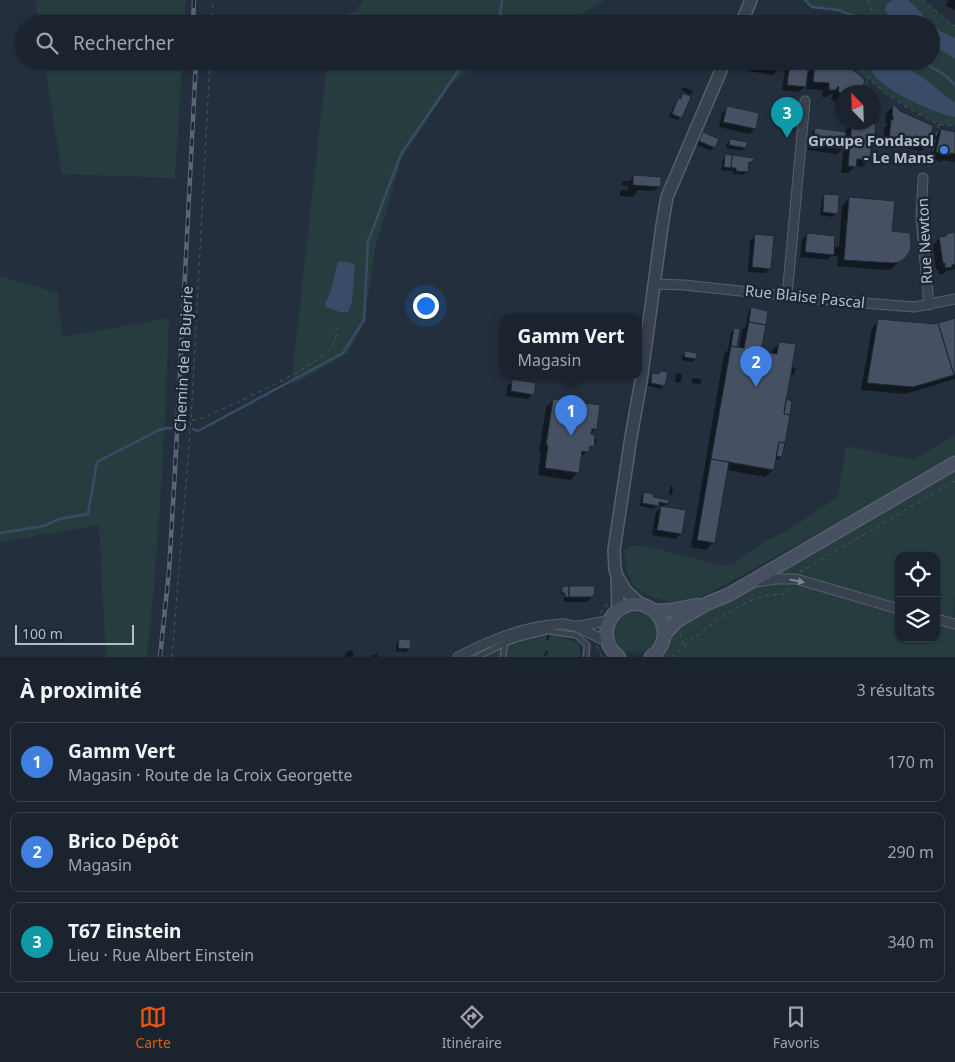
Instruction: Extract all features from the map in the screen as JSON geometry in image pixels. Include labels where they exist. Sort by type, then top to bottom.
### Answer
[{"type":"main road","points":[[664,635],[677,622],[708,603],[728,595],[955,463]]},
{"type":"main road","points":[[654,611],[672,610],[708,603]]},
{"type":"main road","points":[[611,653],[607,630],[612,610],[628,605],[640,604],[654,611],[662,622],[664,635],[661,647],[651,657]]},
{"type":"street","points":[[745,15],[751,0]]},
{"type":"street","points":[[642,374],[662,226],[668,197],[722,70]]},
{"type":"street","points":[[787,296],[805,101]]},
{"type":"street","name":"Rue Newton","points":[[923,178],[921,218],[929,305]]},
{"type":"street","name":"Rue Blaise Pascal","points":[[654,284],[684,285],[914,307],[955,300]]},
{"type":"street","points":[[640,604],[626,591],[617,576],[614,550],[641,379]]},
{"type":"street","points":[[576,626],[612,610],[617,576]]},
{"type":"street","points":[[749,583],[776,579],[796,579],[895,607]]},
{"type":"street","points":[[940,620],[955,624]]},
{"type":"street","points":[[458,657],[473,649],[524,630],[562,624],[576,626],[611,653]]},
{"type":"lane","points":[[476,657],[505,643],[547,631],[576,635],[587,645],[586,657]]},
{"type":"lane","points":[[503,657],[505,643]]},
{"type":"path","points":[[212,15],[213,0]]},
{"type":"path","points":[[868,0],[875,15]]},
{"type":"path","points":[[922,0],[955,26]]},
{"type":"path","name":"Chemin de la Bujerie","points":[[172,657],[191,420],[210,70]]},
{"type":"path","points":[[862,70],[883,92],[939,124],[955,126]]},
{"type":"path","points":[[866,85],[868,78]]},
{"type":"path","points":[[929,167],[939,124]]},
{"type":"path","points":[[191,420],[200,419],[245,399],[308,366],[326,353],[334,343],[338,323]]},
{"type":"path","points":[[672,657],[726,614],[766,595],[787,594],[799,573],[955,481]]},
{"type":"path","points":[[597,615],[605,608],[612,610]]},
{"type":"path","points":[[680,633],[684,646]]},
{"type":"path","points":[[595,643],[599,649],[611,653]]},
{"type":"green space","points":[[35,0],[186,0],[185,15],[38,15]]},
{"type":"green space","points":[[363,0],[605,0],[579,15],[345,15],[355,11]]},
{"type":"green space","points":[[805,0],[922,0],[955,26],[955,126],[939,123],[923,116],[883,92],[880,89],[880,85],[875,85],[855,70],[940,70],[940,15],[851,15],[838,10],[812,7]]},
{"type":"green space","points":[[45,70],[181,70],[175,178],[62,174]]},
{"type":"green space","points":[[326,70],[468,70],[452,83],[402,158],[376,245],[364,322],[348,353],[291,386]]},
{"type":"green space","points":[[0,276],[58,293],[62,337],[169,318],[161,488],[147,657],[106,657],[99,525],[0,542]]},
{"type":"green space","points":[[955,435],[955,456],[841,523],[710,593],[674,606],[672,602],[642,592],[630,579],[624,551],[632,546],[639,545],[659,549],[721,566],[734,563],[765,541],[787,531],[838,497],[846,446],[913,460]]},
{"type":"green space","points":[[955,463],[955,595],[953,619],[940,617],[940,552],[895,552],[895,605],[777,576],[780,570],[815,553],[841,530]]},
{"type":"green space","points":[[772,582],[797,584],[895,612],[895,642],[940,642],[940,625],[955,628],[955,657],[659,657],[668,644],[674,627],[695,614],[751,589]]},
{"type":"green space","points":[[626,610],[649,613],[657,622],[657,640],[654,646],[648,650],[635,653],[617,647],[612,631],[616,620]]},
{"type":"green space","points":[[546,630],[579,644],[580,657],[469,657],[516,638]]},
{"type":"water","points":[[892,0],[908,0],[923,15],[888,15],[885,9]]},
{"type":"water","points":[[940,30],[955,38],[955,59],[940,50]]},
{"type":"water","points":[[872,70],[910,70],[955,102],[955,117],[935,111],[907,98],[882,83]]},
{"type":"water","points":[[338,261],[351,263],[355,266],[352,302],[348,312],[340,312],[326,307],[325,304],[331,290]]},
{"type":"building","points":[[789,70],[808,70],[806,87],[787,85]]},
{"type":"building","points":[[814,70],[852,70],[865,80],[863,85],[835,85],[835,90],[829,90],[829,83],[813,82]]},
{"type":"building","points":[[683,93],[691,97],[682,118],[672,114],[678,98],[681,99]]},
{"type":"building","points":[[893,104],[900,111],[933,126],[929,144],[905,140],[905,142],[889,140],[891,120],[893,120]]},
{"type":"building","points":[[727,106],[759,113],[756,129],[723,122]]},
{"type":"building","points":[[815,128],[846,132],[843,149],[813,145]]},
{"type":"building","points":[[941,129],[955,132],[955,154],[950,153],[950,155],[936,152]]},
{"type":"building","points":[[851,130],[875,130],[870,160],[857,159],[856,167],[848,166]]},
{"type":"building","points":[[703,132],[719,139],[715,148],[699,141]]},
{"type":"building","points":[[730,139],[747,142],[746,148],[729,145]]},
{"type":"building","points":[[725,154],[732,155],[731,168],[724,167]]},
{"type":"building","points":[[732,155],[754,158],[753,162],[749,162],[748,172],[736,171],[736,168],[731,168]]},
{"type":"building","points":[[633,175],[661,177],[661,187],[633,185]]},
{"type":"building","points":[[824,194],[839,195],[838,214],[823,212]]},
{"type":"building","points":[[849,197],[895,201],[892,231],[910,233],[911,247],[905,258],[899,262],[892,263],[844,260]]},
{"type":"building","points":[[955,232],[955,264],[952,267],[945,268],[939,237]]},
{"type":"building","points":[[807,233],[835,236],[834,255],[805,252]]},
{"type":"building","points":[[755,234],[774,236],[771,269],[752,267]]},
{"type":"building","points":[[751,307],[768,311],[766,325],[749,322]]},
{"type":"building","points":[[955,318],[955,375],[954,375],[938,323]]},
{"type":"building","points":[[878,319],[938,323],[954,375],[913,387],[867,383]]},
{"type":"building","points":[[749,322],[766,325],[761,351],[777,354],[779,342],[796,344],[784,414],[790,415],[785,443],[779,442],[774,470],[711,459],[731,346],[744,348]]},
{"type":"building","points":[[734,328],[740,329],[737,347],[731,346]]},
{"type":"building","points":[[685,351],[697,353],[696,359],[684,357]]},
{"type":"building","points":[[660,371],[668,372],[665,386],[651,383],[652,373],[659,374]]},
{"type":"building","points":[[512,379],[536,383],[534,395],[511,391]]},
{"type":"building","points":[[553,399],[600,405],[597,429],[592,429],[591,434],[595,435],[594,447],[590,446],[589,452],[582,451],[579,473],[545,468],[548,445],[546,445]]},
{"type":"building","points":[[786,399],[792,401],[790,415],[784,414]]},
{"type":"building","points":[[779,442],[785,443],[782,457],[776,456]]},
{"type":"building","points":[[711,459],[729,462],[715,543],[697,540]]},
{"type":"building","points":[[644,492],[654,494],[653,497],[669,500],[668,504],[659,502],[659,506],[642,503]]},
{"type":"building","points":[[661,506],[686,510],[682,534],[657,530]]},
{"type":"building","points":[[569,586],[569,597],[565,597],[565,593],[562,593],[562,587]]},
{"type":"building","points":[[569,586],[595,586],[594,596],[569,597]]},
{"type":"building","points":[[399,639],[411,640],[410,649],[398,648]]},
{"type":"waterway","points":[[500,15],[502,0]]},
{"type":"waterway","points":[[805,0],[812,7],[838,10],[851,15]]},
{"type":"waterway","points":[[193,429],[198,431],[343,353],[364,320],[368,242],[401,154],[459,70]]},
{"type":"waterway","points":[[936,70],[955,85]]},
{"type":"waterway","points":[[0,533],[44,526],[59,519],[88,514],[97,462],[159,430],[167,428],[188,429]]},
{"type":"railway","points":[[193,15],[194,0]]},
{"type":"railway","points":[[160,657],[169,571],[196,70]]},
{"type":"place","name":"T67 Einstein","points":[[787,138]]},
{"type":"place","name":"Groupe Fondasol - Le Mans","points":[[944,150]]},
{"type":"place","name":"Brico Dépôt","points":[[756,387]]},
{"type":"place","name":"Gamm Vert","points":[[571,436]]}]
